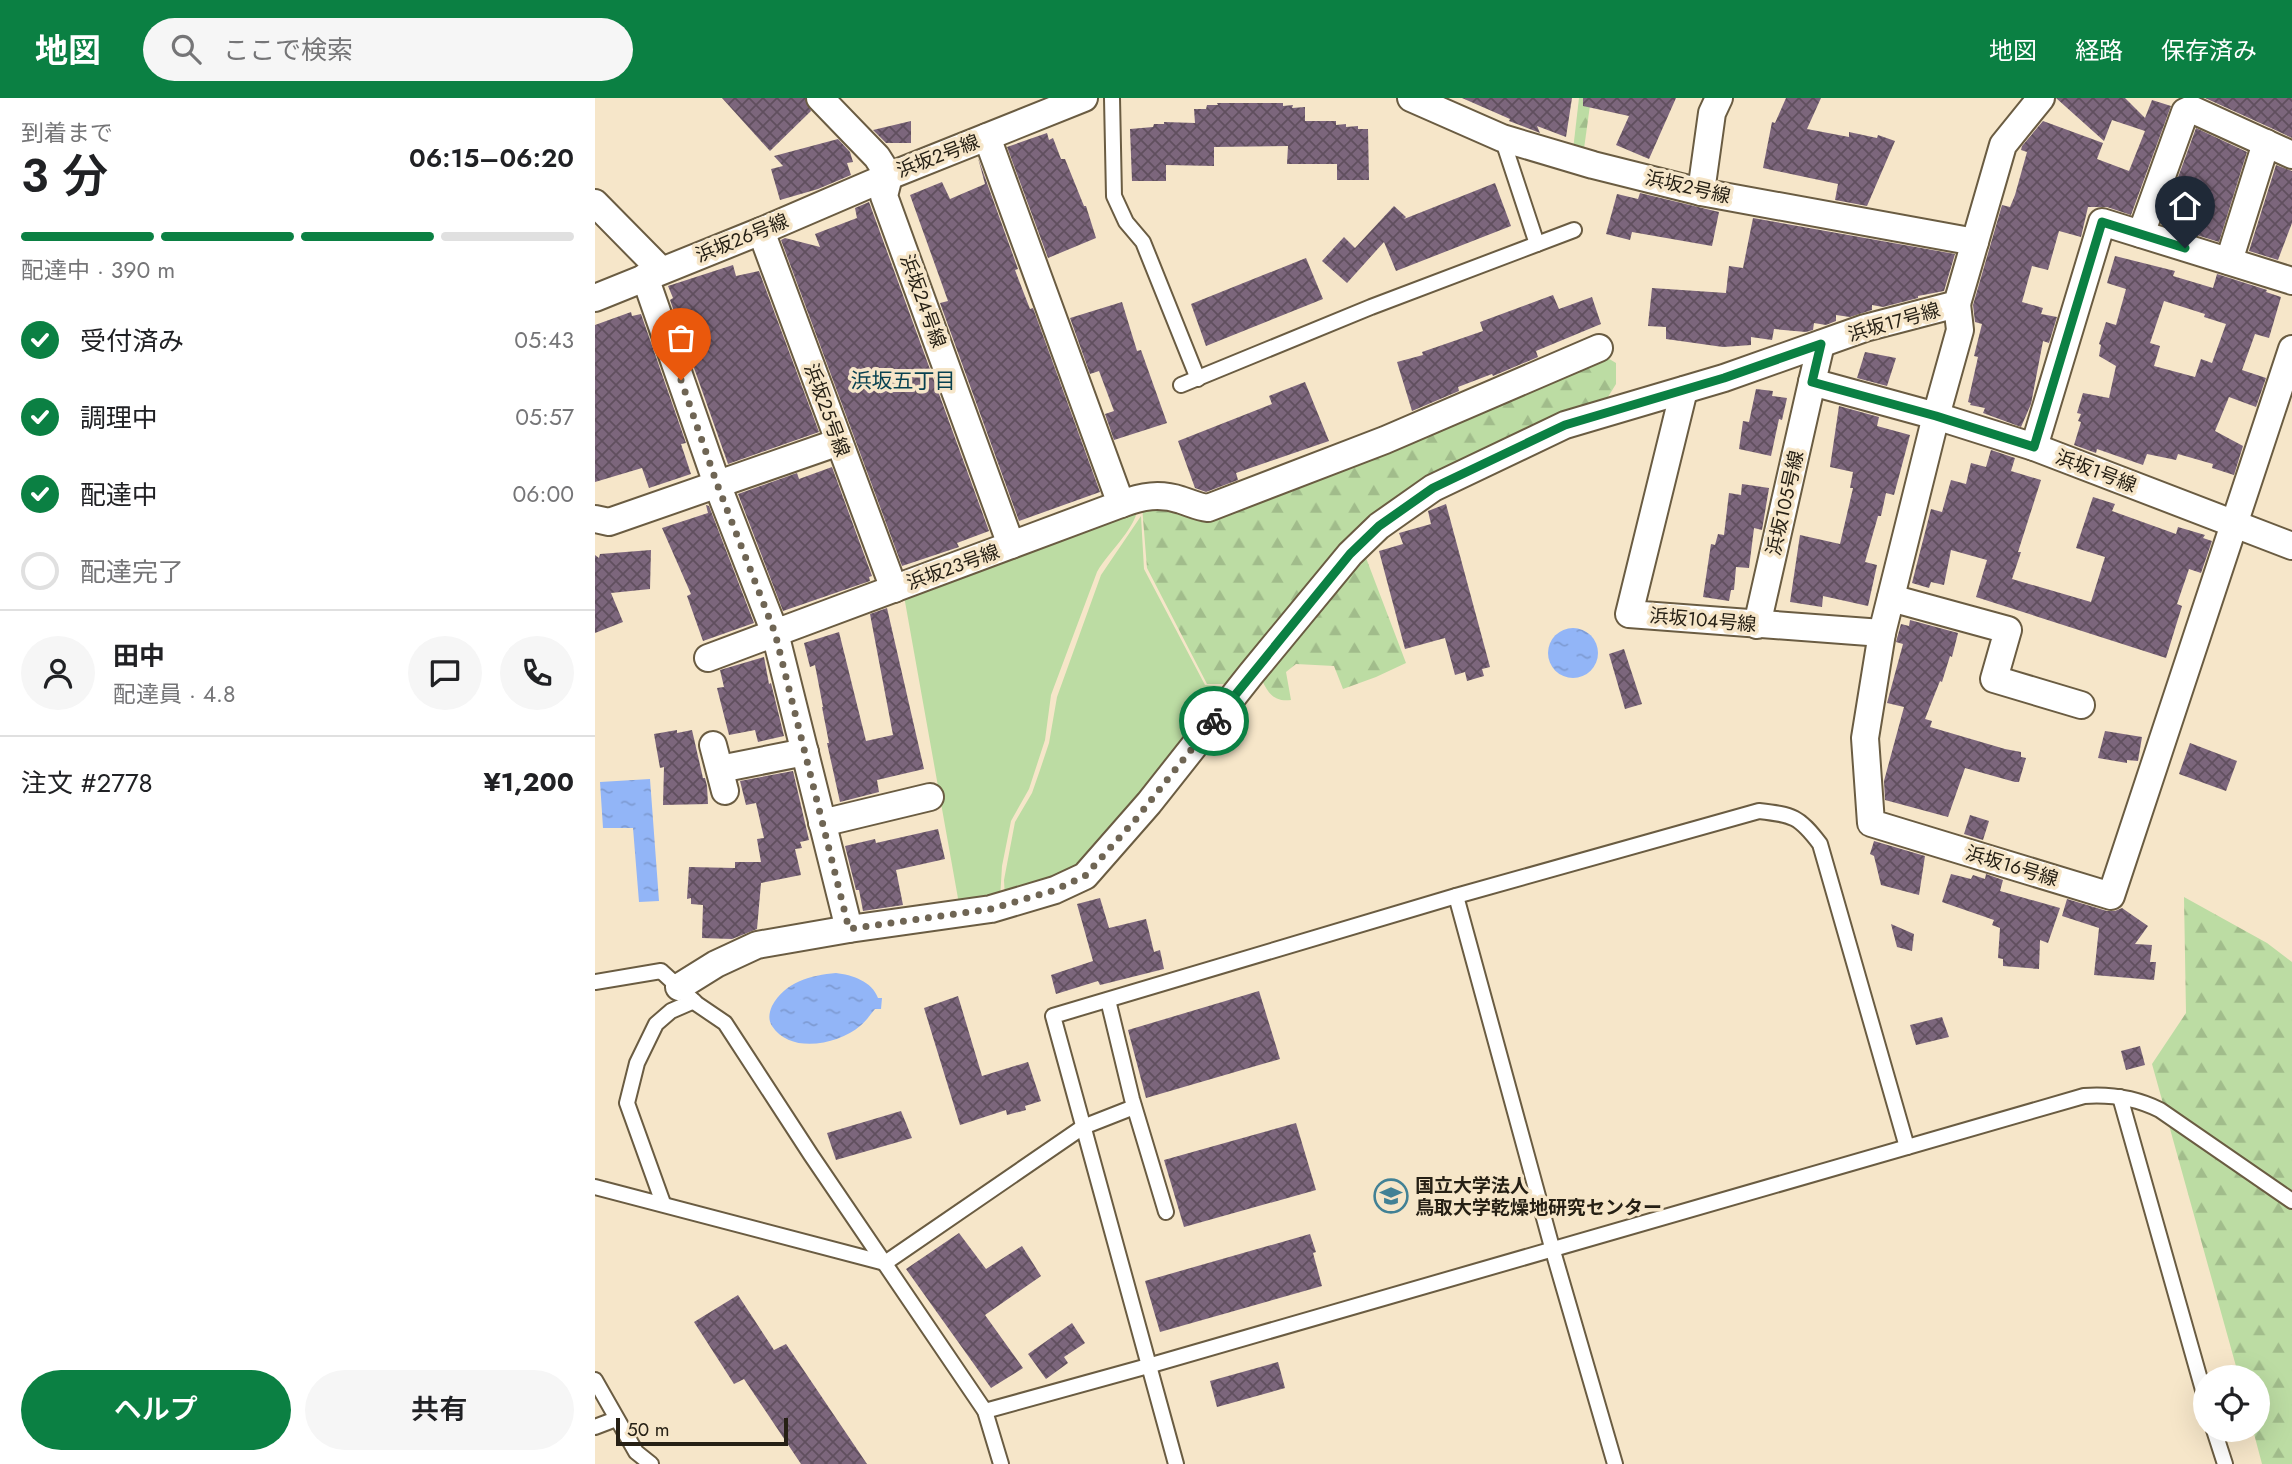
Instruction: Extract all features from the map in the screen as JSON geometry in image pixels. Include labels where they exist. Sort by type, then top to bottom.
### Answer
[{"type":"street","name":"浜坂2号線","points":[[820,98],[877,157],[889,176],[1084,98]]},
{"type":"street","name":"浜坂2号線","points":[[1411,98],[1502,138],[1593,165],[1701,192],[1975,242]]},
{"type":"street","points":[[1701,192],[1712,113],[1719,98]]},
{"type":"street","name":"浜坂17号線","points":[[686,994],[716,964],[757,945],[991,909],[1055,890],[1085,876],[1149,803],[1350,554],[1379,526],[1433,488],[1565,425],[1684,390],[1865,328],[1957,304],[2003,145],[2041,98]]},
{"type":"street","points":[[2167,98],[2292,155]]},
{"type":"street","points":[[2141,234],[2183,115],[2191,109]]},
{"type":"street","points":[[987,137],[1121,505]]},
{"type":"street","points":[[2229,261],[2266,143]]},
{"type":"street","name":"浜坂26号線","points":[[595,298],[889,176]]},
{"type":"street","name":"浜坂24号線","points":[[889,176],[884,196],[1011,545]]},
{"type":"street","points":[[595,203],[653,274],[717,484],[775,633],[849,929]]},
{"type":"street","points":[[2034,447],[2102,222],[2292,281]]},
{"type":"street","name":"浜坂25号線","points":[[761,231],[894,589]]},
{"type":"street","name":"浜坂16号線","points":[[1957,304],[1960,330],[1882,633],[1865,738],[1871,823],[2111,896],[2292,349]]},
{"type":"street","points":[[1812,382],[1821,344]]},
{"type":"street","name":"浜坂23号線","points":[[708,658],[1145,496],[1172,497],[1197,507],[1209,508],[1385,440],[1599,348]]},
{"type":"street","name":"浜坂1号線","points":[[1812,382],[1936,416],[2034,447],[2292,546]]},
{"type":"street","name":"浜坂105号線","points":[[1757,625],[1812,382]]},
{"type":"street","name":"浜坂104号線","points":[[1684,390],[1629,614],[1882,633]]},
{"type":"street","points":[[595,519],[609,522],[839,442]]},
{"type":"street","points":[[1891,598],[2008,630],[1994,679],[2081,705]]},
{"type":"street","points":[[719,769],[805,752]]},
{"type":"street","points":[[823,823],[930,797]]},
{"type":"lane","points":[[1112,98],[1114,196],[1126,222],[1143,242],[1198,379]]},
{"type":"lane","points":[[1502,138],[1538,244]]},
{"type":"lane","points":[[1181,385],[1371,307],[1574,230]]},
{"type":"lane","points":[[1176,1464],[1053,1016],[1456,896],[1759,811],[1783,814],[1804,823],[1819,844],[1907,1147]]},
{"type":"lane","points":[[1456,896],[1553,1251],[1615,1464]]},
{"type":"lane","points":[[595,982],[661,971],[725,1023],[985,1411],[1001,1464]]},
{"type":"lane","points":[[663,1203],[628,1103],[638,1063],[656,1024],[686,994]]},
{"type":"lane","points":[[1108,1000],[1134,1107],[1165,1212]]},
{"type":"lane","points":[[985,1411],[1553,1251],[2084,1097],[2106,1094],[2145,1102],[2292,1200]]},
{"type":"lane","points":[[2120,1097],[2196,1365]]},
{"type":"lane","points":[[595,1187],[885,1263],[1083,1127],[1134,1107]]},
{"type":"lane","points":[[595,1380],[636,1452],[651,1464]]},
{"type":"lane","points":[[595,1427],[616,1419]]},
{"type":"lane","points":[[2218,1442],[2225,1464]]},
{"type":"green space","points":[[1579,98],[1591,98],[1583,156],[1573,150]]},
{"type":"green space","points":[[1606,357],[1616,363],[1616,384],[1603,405],[1430,482],[1235,684],[1207,684],[1147,568],[1142,506],[1185,510]]},
{"type":"green space","points":[[1138,509],[1126,534],[1097,572],[1051,695],[1045,740],[1029,789],[1011,821],[1002,866],[1000,899],[959,904],[904,596]]},
{"type":"green space","points":[[1141,516],[1144,569],[1205,685],[1231,687],[1078,871],[1005,899],[1004,880],[1015,822],[1032,793],[1040,770],[1049,743],[1057,697],[1101,575]]},
{"type":"green space","points":[[1363,550],[1406,663],[1343,689],[1334,666],[1296,664],[1286,672],[1291,700],[1276,698],[1262,680]]},
{"type":"green space","points":[[2184,897],[2267,943],[2292,962],[2292,1464],[2262,1464],[2256,1442],[2270,1442],[2270,1365],[2236,1365],[2152,1064],[2186,1013]]},
{"type":"water","points":[[1573,628],[1590,636],[1598,653],[1590,670],[1573,678],[1556,670],[1548,653],[1556,636]]},
{"type":"water","points":[[650,779],[659,901],[639,902],[633,828],[603,828],[600,782]]},
{"type":"water","points":[[836,973],[855,977],[871,987],[878,998],[882,998],[881,1009],[875,1009],[851,1032],[828,1042],[803,1043],[780,1035],[769,1019],[777,998],[799,981]]},
{"type":"building","points":[[722,98],[805,98],[811,111],[770,151]]},
{"type":"building","points":[[1462,98],[1572,98],[1566,137],[1537,126],[1540,133]]},
{"type":"building","points":[[1583,98],[1676,98],[1649,159],[1616,145],[1629,116],[1583,106]]},
{"type":"building","points":[[1786,98],[1821,98],[1807,129],[1849,137],[1849,132],[1877,138],[1878,135],[1895,141],[1867,206],[1835,200],[1838,184],[1763,168],[1772,122],[1775,123]]},
{"type":"building","points":[[2056,98],[2125,98],[2145,118],[2152,100],[2171,106],[2131,215],[2107,207],[2088,207],[2081,237],[2059,231],[2048,270],[2032,266],[2022,302],[2043,308],[2041,314],[2057,317],[2049,343],[2043,341],[2031,404],[2021,427],[1983,413],[1985,408],[1970,405],[1968,402],[1978,357],[1974,356],[1982,324],[1975,322],[1973,305],[2002,205],[2010,207],[2015,195],[2027,152],[2021,150],[2022,146],[2043,121],[2103,143],[2097,159],[2129,171],[2145,131],[2112,120],[2104,141]]},
{"type":"building","points":[[2205,98],[2292,98],[2292,138],[2271,128]]},
{"type":"building","points":[[1217,103],[1283,103],[1283,106],[1293,105],[1292,108],[1305,107],[1305,121],[1336,121],[1336,125],[1346,124],[1346,127],[1368,129],[1369,180],[1337,180],[1337,164],[1287,164],[1288,146],[1214,147],[1214,166],[1166,165],[1166,181],[1132,181],[1130,129],[1153,127],[1154,124],[1164,122],[1195,123],[1194,109],[1206,109],[1207,105],[1218,105]]},
{"type":"building","points":[[911,121],[911,143],[886,143],[873,130]]},
{"type":"building","points":[[2196,128],[2247,152],[2219,242],[2161,224]]},
{"type":"building","points":[[1047,133],[1049,140],[1053,138],[1061,159],[1065,159],[1086,206],[1096,238],[1048,258],[1007,147]]},
{"type":"building","points":[[838,139],[850,152],[853,162],[847,163],[851,175],[818,189],[780,200],[771,169],[783,166],[774,156]]},
{"type":"building","points":[[978,158],[1018,269],[1015,270],[1030,309],[1033,308],[1100,492],[1019,521],[940,303],[948,301],[910,195],[942,182],[950,199],[985,184]]},
{"type":"building","points":[[2276,165],[2292,171],[2292,223],[2278,260],[2249,251]]},
{"type":"building","points":[[1495,183],[1511,226],[1396,271],[1384,242],[1347,283],[1322,261],[1344,237],[1355,248],[1394,206],[1406,217],[1404,219]]},
{"type":"building","points":[[1640,193],[1719,212],[1712,246],[1632,232],[1630,240],[1606,234],[1617,194],[1638,199]]},
{"type":"building","points":[[869,202],[989,531],[957,543],[959,547],[902,566],[781,240],[785,238],[820,247],[815,234],[857,218],[855,208]]},
{"type":"building","points":[[1753,218],[1955,254],[1944,291],[1883,307],[1872,305],[1872,310],[1850,317],[1836,315],[1836,321],[1826,325],[1814,323],[1813,330],[1806,332],[1774,329],[1772,340],[1751,337],[1751,345],[1723,347],[1666,339],[1666,327],[1648,326],[1652,288],[1726,293],[1729,266],[1743,268]]},
{"type":"building","points":[[2115,256],[2175,271],[2173,276],[2213,288],[2217,274],[2281,297],[2269,338],[2255,334],[2242,370],[2266,378],[2256,407],[2229,397],[2215,431],[2243,446],[2234,475],[2212,468],[2213,464],[2178,454],[2176,460],[2147,454],[2143,465],[2097,449],[2096,453],[2074,445],[2081,422],[2078,421],[2081,414],[2077,413],[2083,393],[2109,398],[2116,366],[2099,356],[2099,344],[2106,322],[2116,325],[2126,289],[2107,283]],"holes":[[[2164,301],[2205,314],[2204,317],[2226,324],[2212,363],[2201,359],[2195,377],[2154,366],[2160,346],[2150,343]]]},
{"type":"building","points":[[1306,258],[1323,299],[1206,346],[1191,304]]},
{"type":"building","points":[[733,265],[736,276],[759,271],[819,432],[728,464],[670,300],[673,298],[668,286]]},
{"type":"building","points":[[1553,295],[1559,309],[1592,297],[1601,324],[1536,351],[1538,357],[1458,387],[1459,391],[1412,411],[1397,362],[1423,355],[1422,352],[1483,331],[1480,322]]},
{"type":"building","points":[[1122,302],[1137,351],[1141,350],[1167,423],[1114,440],[1105,414],[1114,411],[1099,371],[1090,374],[1070,318]]},
{"type":"building","points":[[631,312],[632,316],[641,314],[686,443],[681,444],[691,474],[649,488],[642,468],[595,482],[595,325]]},
{"type":"building","points":[[1865,352],[1896,358],[1887,386],[1857,378]]},
{"type":"building","points":[[1305,382],[1329,441],[1236,473],[1238,480],[1206,492],[1195,488],[1178,441],[1272,404],[1269,396]]},
{"type":"building","points":[[1756,389],[1773,391],[1772,396],[1787,398],[1782,420],[1779,419],[1771,456],[1739,449],[1743,421],[1749,422]]},
{"type":"building","points":[[1839,406],[1879,417],[1877,426],[1910,435],[1894,495],[1886,493],[1865,562],[1877,565],[1868,606],[1823,596],[1822,607],[1790,602],[1800,535],[1840,544],[1853,488],[1850,488],[1853,472],[1830,467]]},
{"type":"building","points":[[1991,450],[2015,458],[2011,471],[2041,480],[2012,579],[2091,602],[2105,557],[2076,548],[2093,497],[2115,504],[2112,511],[2176,534],[2178,527],[2205,535],[2203,538],[2212,541],[2201,573],[2189,569],[2177,604],[2182,606],[2166,658],[1976,597],[1987,560],[1951,550],[1944,585],[1931,582],[1929,588],[1912,583],[1931,509],[1942,512],[1951,480],[1966,484],[1971,463],[1986,467]]},
{"type":"building","points":[[832,467],[872,576],[869,577],[870,581],[783,611],[738,494],[797,473],[799,479]]},
{"type":"building","points":[[1742,484],[1769,488],[1762,530],[1754,528],[1749,568],[1736,567],[1734,590],[1731,590],[1729,601],[1703,597],[1711,544],[1715,545],[1718,534],[1724,535],[1729,493],[1741,495]]},
{"type":"building","points":[[1446,504],[1490,667],[1482,669],[1484,676],[1467,681],[1465,672],[1455,675],[1445,638],[1405,649],[1379,551],[1403,544],[1399,533],[1431,524],[1428,511]]},
{"type":"building","points":[[706,505],[709,506],[754,623],[703,641],[687,596],[691,594],[662,528],[708,513]]},
{"type":"building","points":[[651,550],[650,589],[611,593],[623,622],[595,633],[595,555],[599,558],[600,554]]},
{"type":"building","points":[[887,608],[924,769],[877,780],[879,792],[840,802],[827,743],[815,665],[810,667],[804,643],[839,632],[866,741],[893,735],[870,614]]},
{"type":"building","points":[[1910,620],[1958,633],[1952,657],[1950,656],[1942,682],[1940,681],[1925,719],[1932,721],[1930,727],[2021,752],[2021,757],[2026,758],[2019,782],[1965,768],[1948,817],[1885,800],[1884,781],[1904,707],[1887,703],[1903,644],[1896,642],[1901,624],[1909,626]]},
{"type":"building","points":[[1624,649],[1642,704],[1625,709],[1609,654]]},
{"type":"building","points":[[764,657],[784,736],[758,742],[755,730],[729,735],[717,688],[724,687],[720,670]]},
{"type":"building","points":[[677,730],[677,733],[692,730],[707,786],[708,804],[663,805],[664,767],[660,768],[654,734]]},
{"type":"building","points":[[2105,731],[2142,737],[2138,761],[2127,760],[2127,763],[2098,758]]},
{"type":"building","points":[[2190,743],[2237,761],[2226,791],[2179,774]]},
{"type":"building","points":[[793,771],[809,840],[800,842],[802,848],[795,849],[801,875],[761,883],[757,929],[732,939],[702,938],[703,905],[691,904],[691,898],[687,899],[689,867],[735,868],[735,862],[761,862],[757,839],[764,838],[756,803],[746,805],[740,781]]},
{"type":"building","points":[[1970,815],[1989,821],[1983,840],[1964,834]]},
{"type":"building","points":[[938,829],[945,859],[896,870],[903,905],[863,911],[845,846],[875,839],[876,843]]},
{"type":"building","points":[[1874,841],[1925,856],[1919,895],[1881,885],[1874,856],[1870,854]]},
{"type":"building","points":[[1951,874],[1971,879],[1973,875],[1985,879],[1986,874],[2003,880],[2000,891],[2060,908],[2048,943],[2040,940],[2039,969],[2003,966],[2003,959],[1998,958],[2000,928],[1992,925],[1994,920],[1942,902]]},
{"type":"building","points":[[1100,898],[1109,928],[1146,919],[1154,952],[1160,950],[1164,969],[1100,985],[1098,981],[1056,994],[1051,975],[1093,961],[1077,904]]},
{"type":"building","points":[[2067,899],[2107,911],[2122,908],[2148,926],[2135,944],[2152,945],[2150,962],[2156,962],[2154,980],[2094,975],[2099,928],[2062,916]]},
{"type":"building","points":[[1891,924],[1914,934],[1912,951],[1897,947]]},
{"type":"building","points":[[1259,991],[1280,1059],[1146,1098],[1128,1030]]},
{"type":"building","points":[[958,996],[982,1076],[1028,1062],[1041,1101],[1025,1106],[1026,1110],[1007,1115],[1006,1110],[960,1125],[924,1008]]},
{"type":"building","points":[[1942,1017],[1949,1037],[1916,1045],[1910,1025]]},
{"type":"building","points":[[2140,1046],[2145,1065],[2126,1070],[2121,1051]]},
{"type":"building","points":[[901,1111],[912,1138],[836,1160],[827,1133]]},
{"type":"building","points":[[1296,1123],[1316,1190],[1184,1227],[1164,1160]]},
{"type":"building","points":[[959,1233],[986,1269],[1022,1246],[1041,1276],[985,1315],[1023,1368],[991,1388],[906,1269]]},
{"type":"building","points":[[1310,1234],[1322,1286],[1160,1332],[1145,1281]]},
{"type":"building","points":[[738,1295],[774,1350],[786,1344],[867,1464],[801,1464],[744,1379],[734,1384],[694,1322]]},
{"type":"building","points":[[1072,1323],[1085,1343],[1064,1357],[1068,1363],[1046,1379],[1028,1354]]},
{"type":"building","points":[[1278,1362],[1285,1388],[1217,1407],[1210,1381]]},
{"type":"way so far","points":[[681,380],[717,484],[775,633],[849,929],[991,909],[1055,890],[1085,876],[1136,819],[1214,721]]},
{"type":"place","name":"国立大学法人 鳥取大学乾燥地研究センター","points":[[1391,1196]]},
{"type":"district","name":"浜坂五丁目","points":[[903,381]]},
{"type":"route","points":[[1214,721],[1350,554],[1379,526],[1433,488],[1565,425],[1724,378],[1821,344],[1812,382],[1936,416],[2034,447],[2102,222],[2185,248]]}]
